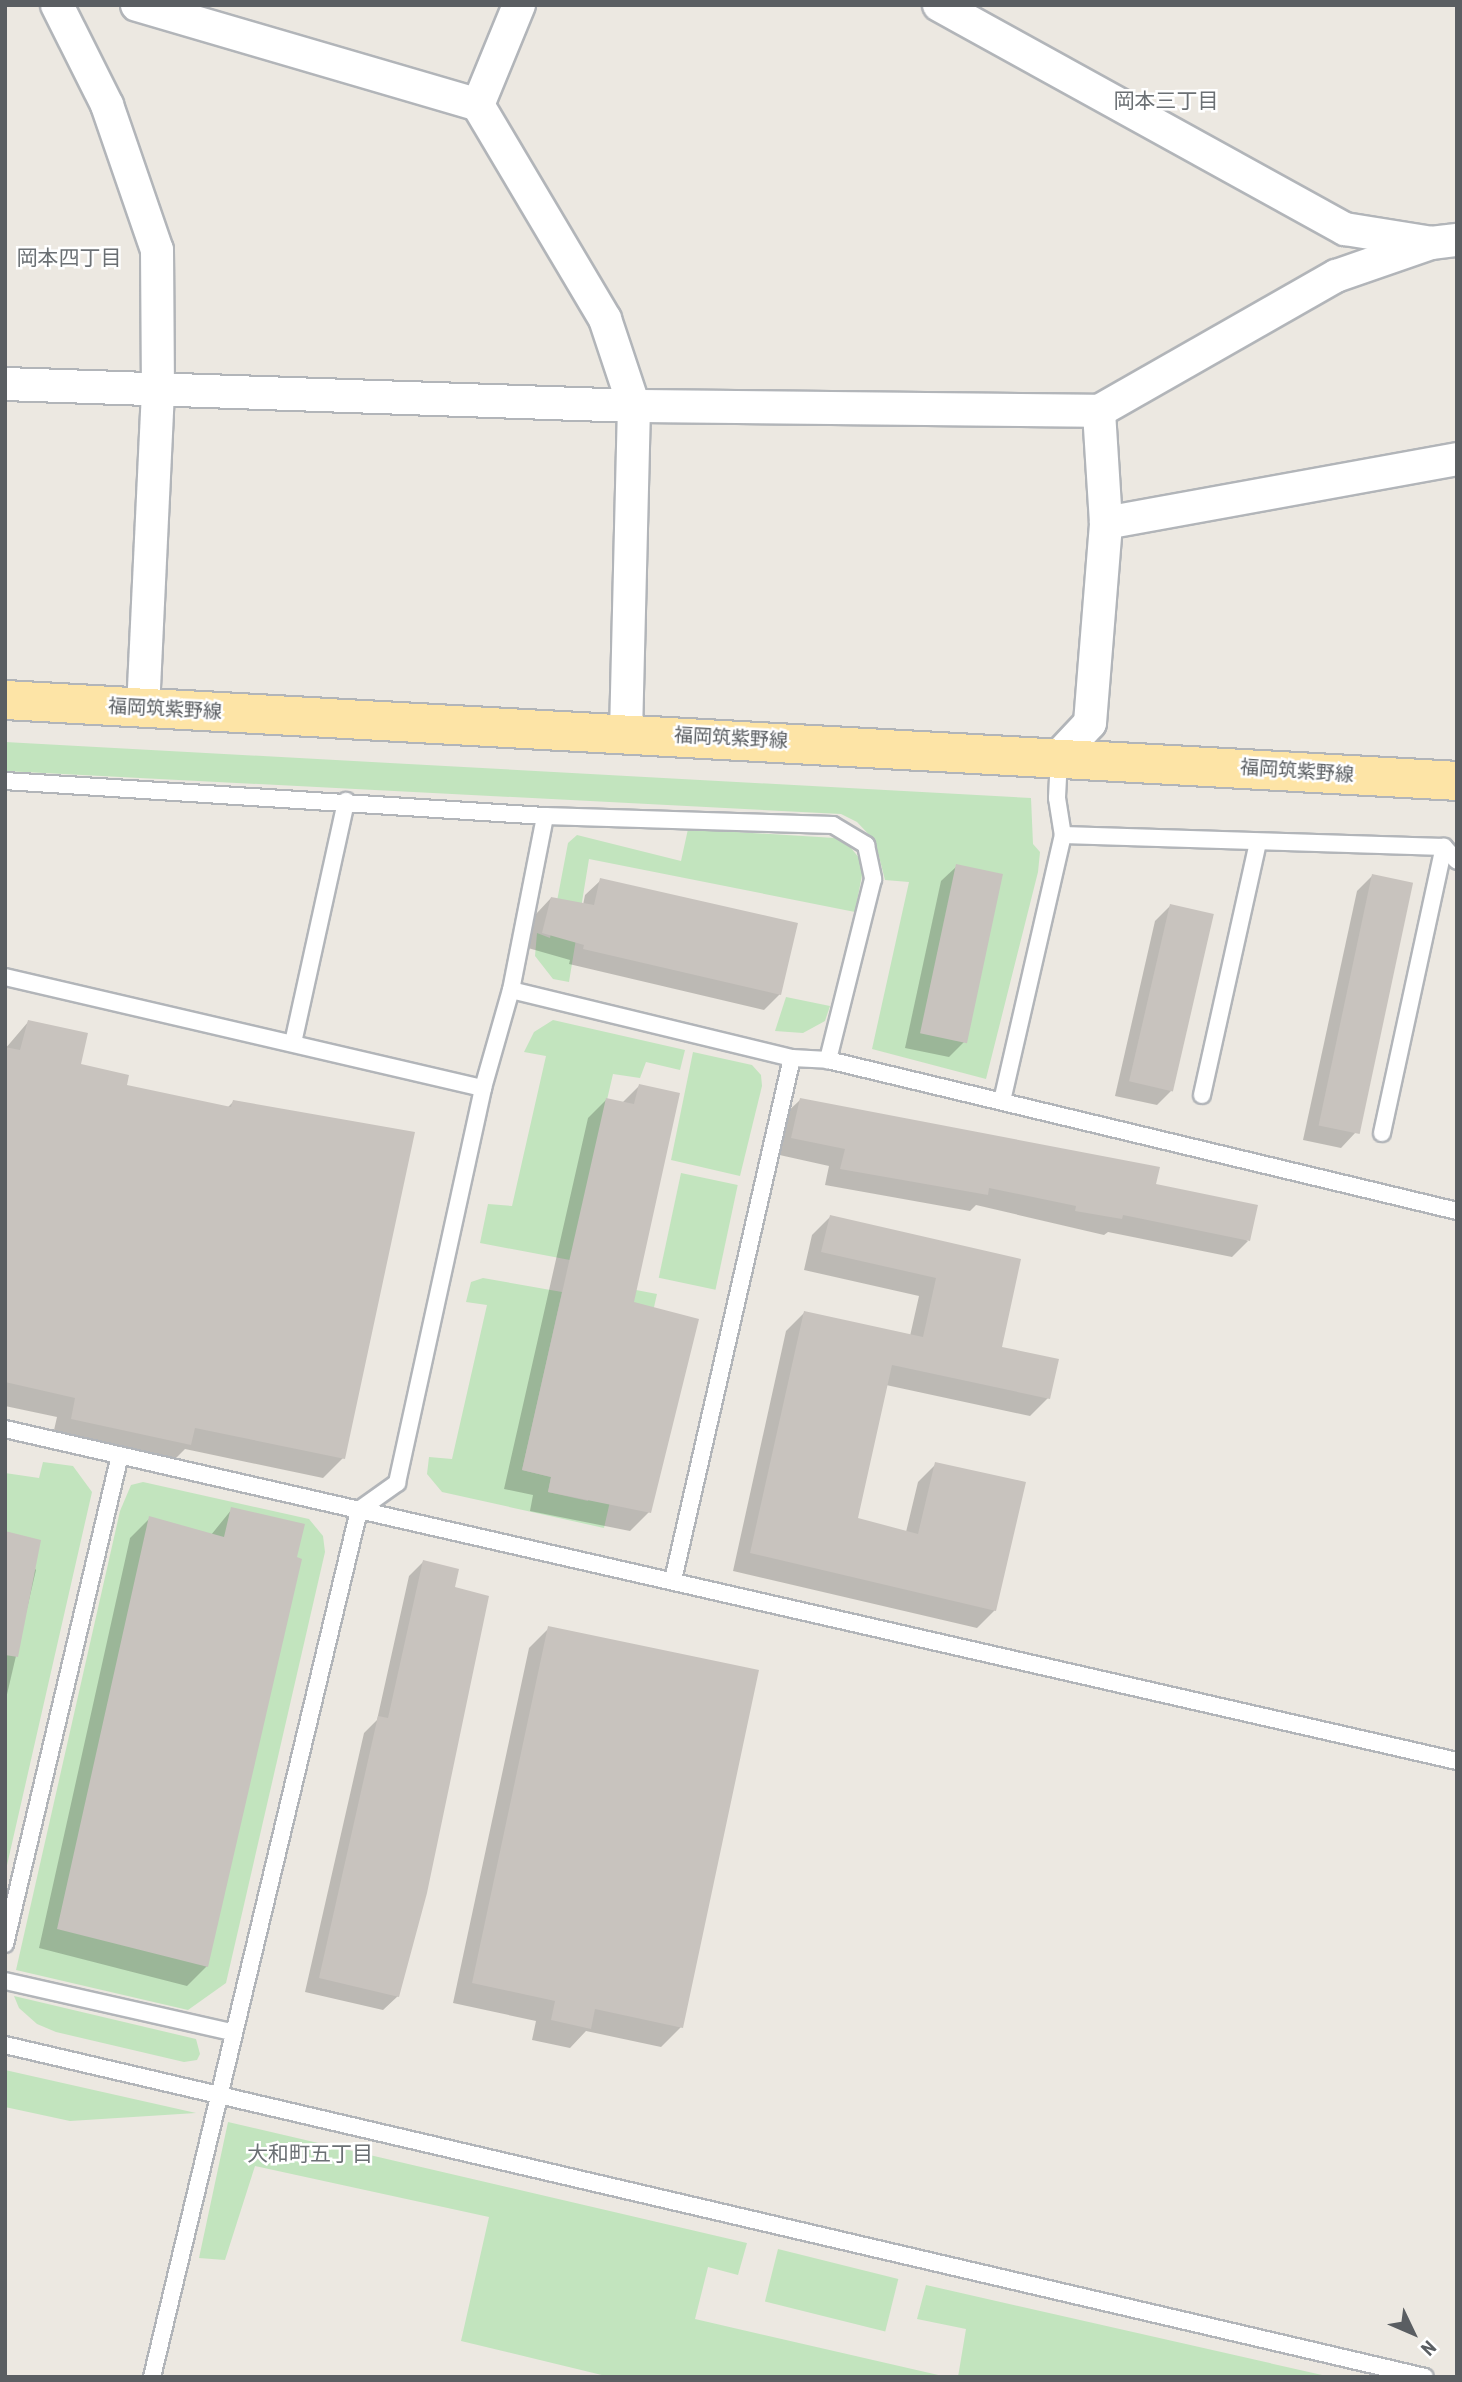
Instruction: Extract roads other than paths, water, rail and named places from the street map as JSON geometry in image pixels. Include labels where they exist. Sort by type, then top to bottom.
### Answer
[{"type":"main road","name":"福岡筑紫野線","points":[[5,700],[1059,756],[1457,781]]},
{"type":"street","points":[[57,5],[107,105],[157,250],[158,391],[143,708]]},
{"type":"street","points":[[137,5],[478,105],[605,319],[634,406],[626,733]]},
{"type":"street","points":[[478,105],[519,5]]},
{"type":"street","points":[[939,5],[1345,229],[1444,241]]},
{"type":"street","points":[[5,384],[634,406],[1099,411],[1336,276],[1444,241]]},
{"type":"street","points":[[1059,756],[1090,723],[1106,523],[1099,411]]},
{"type":"street","points":[[1106,523],[1457,459]]},
{"type":"lane","points":[[1002,1101],[1063,835],[1057,798],[1059,756]]},
{"type":"lane","points":[[5,781],[545,816],[832,825],[866,845],[873,879],[828,1060]]},
{"type":"lane","points":[[293,1043],[346,801]]},
{"type":"lane","points":[[152,2377],[217,2094],[359,1510],[397,1483],[483,1088],[511,990],[545,816]]},
{"type":"lane","points":[[1063,835],[1444,847],[1457,861]]},
{"type":"lane","points":[[1202,1095],[1258,842]]},
{"type":"lane","points":[[1382,1133],[1444,847]]},
{"type":"lane","points":[[5,976],[483,1088]]},
{"type":"lane","points":[[511,990],[792,1058],[828,1060],[1457,1211]]},
{"type":"lane","points":[[673,1580],[792,1058]]},
{"type":"lane","points":[[5,1429],[1457,1761]]},
{"type":"lane","points":[[5,1944],[120,1455]]},
{"type":"lane","points":[[5,1981],[232,2032]]},
{"type":"lane","points":[[5,2045],[1425,2377]]},
{"type":"district","name":"岡本三丁目","points":[[1166,101]]},
{"type":"district","name":"岡本四丁目","points":[[69,258]]},
{"type":"district","name":"大和町五丁目","points":[[310,2154]]}]
